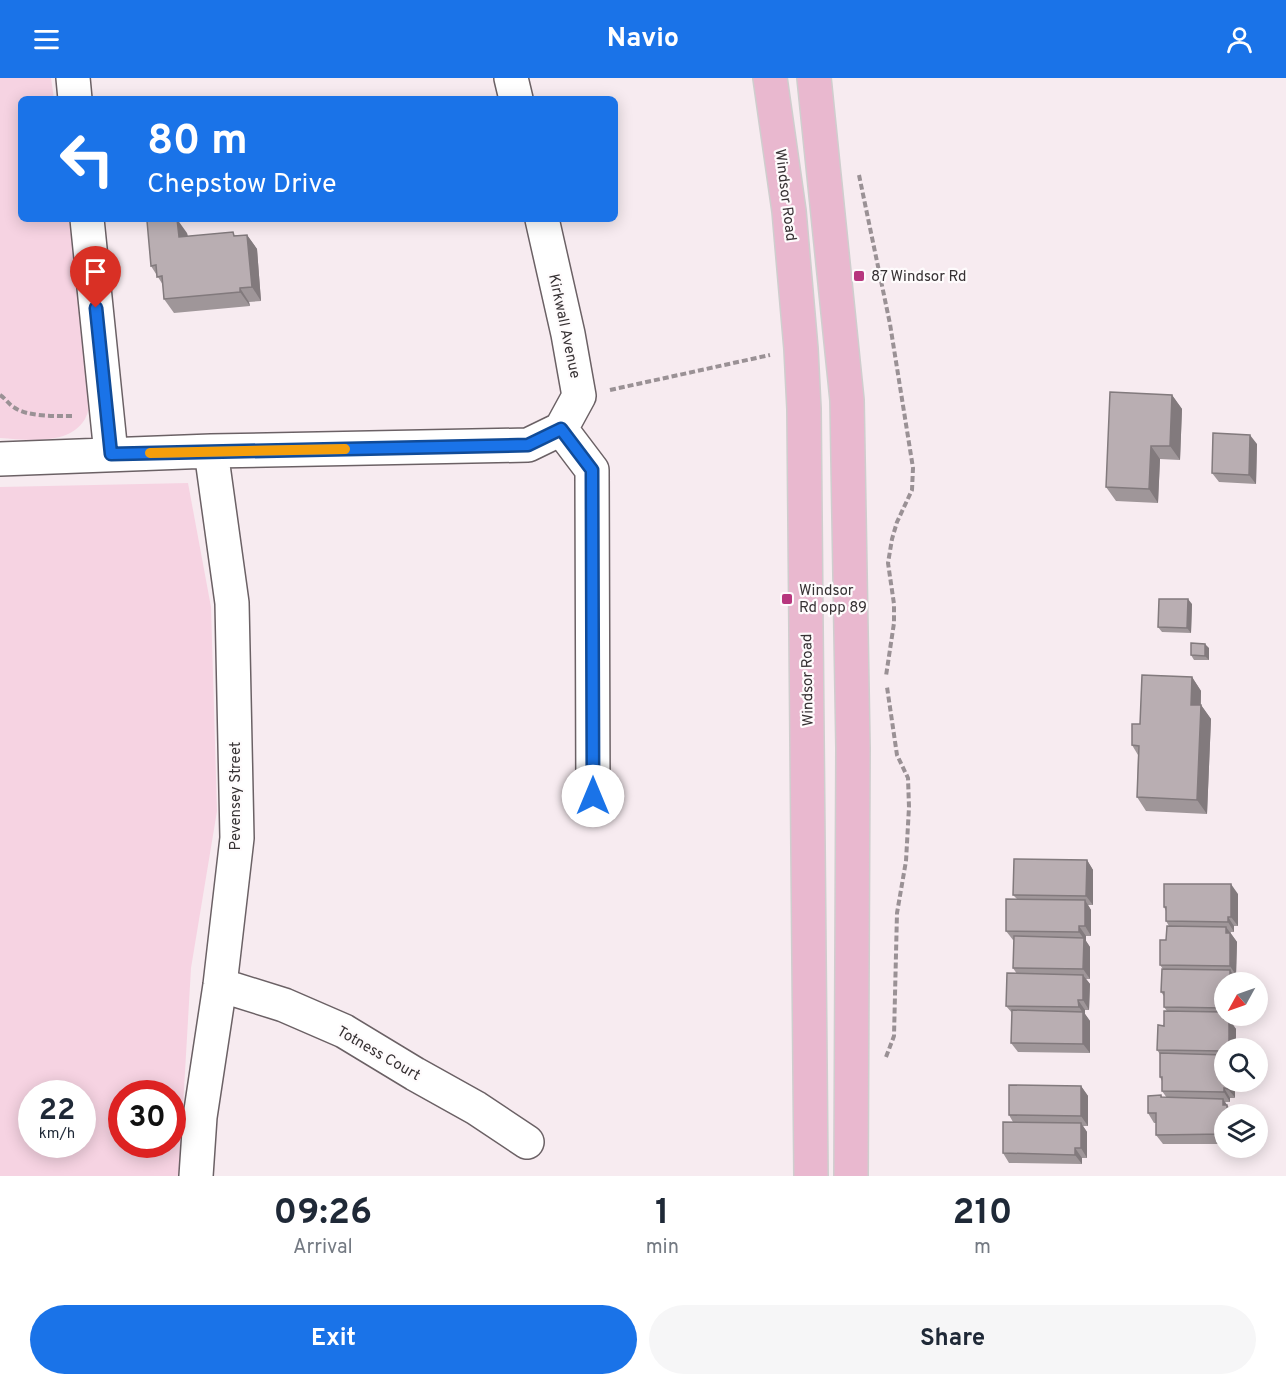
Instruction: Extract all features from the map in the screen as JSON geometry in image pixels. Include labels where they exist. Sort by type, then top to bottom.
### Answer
[{"type":"main road","name":"Windsor Road","points":[[770,78],[789,211],[804,409],[812,1176]]},
{"type":"main road","points":[[814,78],[847,400],[853,748],[850,1176]]},
{"type":"street","points":[[72,78],[75,96]]},
{"type":"street","points":[[511,78],[515,96]]},
{"type":"street","points":[[87,222],[111,454]]},
{"type":"street","name":"Kirkwall Avenue","points":[[543,222],[579,396],[561,429]]},
{"type":"street","points":[[0,459],[211,451],[528,445],[561,429],[592,470],[593,796]]},
{"type":"street","name":"Pevensey Street","points":[[196,1176],[200,1117],[220,985],[237,838],[232,603],[211,451]]},
{"type":"street","name":"Totness Court","points":[[220,985],[284,1005],[344,1031],[476,1108],[527,1142]]},
{"type":"path","points":[[858,168],[890,324],[913,468],[912,490],[891,539],[888,562],[894,604],[894,623],[886,679],[897,755],[908,778],[909,807],[906,861],[897,914],[894,1036],[883,1066]]},
{"type":"path","points":[[579,396],[771,355]]},
{"type":"path","points":[[0,395],[7,399],[14,408],[25,413],[108,419]]},
{"type":"shaded area","points":[[0,78],[51,78],[54,96],[18,96],[18,222],[69,222],[90,395],[89,407],[85,419],[69,434],[35,440],[0,438]]},
{"type":"shaded area","points":[[188,483],[211,607],[217,811],[191,968],[185,1080],[108,1080],[108,1158],[180,1158],[179,1176],[0,1176],[0,487]]},
{"type":"building","points":[[147,222],[177,222],[179,237],[233,232],[234,236],[247,235],[252,287],[240,288],[240,292],[164,299],[162,276],[157,277],[156,265],[151,266]]},
{"type":"building","points":[[1110,392],[1172,395],[1170,446],[1151,446],[1149,489],[1106,487]]},
{"type":"building","points":[[1213,433],[1250,435],[1249,475],[1212,473]]},
{"type":"building","points":[[1159,599],[1188,599],[1187,628],[1158,627]]},
{"type":"building","points":[[1191,643],[1205,644],[1205,656],[1191,655]]},
{"type":"building","points":[[1142,675],[1192,677],[1191,705],[1201,705],[1197,800],[1137,797],[1139,746],[1132,745],[1132,724],[1140,724]]},
{"type":"building","points":[[1014,859],[1087,860],[1086,896],[1013,895]]},
{"type":"building","points":[[1164,884],[1231,884],[1231,917],[1228,917],[1228,922],[1166,921]]},
{"type":"building","points":[[1006,899],[1085,900],[1085,926],[1079,926],[1079,932],[1006,931]]},
{"type":"building","points":[[1167,926],[1226,927],[1226,933],[1230,933],[1230,966],[1160,965],[1160,940],[1166,940]]},
{"type":"building","points":[[1014,936],[1084,938],[1083,969],[1013,968]]},
{"type":"building","points":[[1162,969],[1230,970],[1230,972],[1214,972],[1214,1008],[1164,1007],[1164,992],[1161,992]]},
{"type":"building","points":[[1007,973],[1083,975],[1083,1000],[1078,1000],[1079,1007],[1006,1006]]},
{"type":"building","points":[[1012,1010],[1083,1012],[1083,1044],[1011,1043]]},
{"type":"building","points":[[1164,1011],[1214,1012],[1214,1026],[1229,1026],[1229,1038],[1214,1038],[1214,1051],[1157,1050],[1158,1025],[1164,1026]]},
{"type":"building","points":[[1160,1053],[1214,1055],[1214,1092],[1162,1091],[1162,1077],[1160,1077]]},
{"type":"building","points":[[1009,1085],[1081,1086],[1081,1116],[1009,1115]]},
{"type":"building","points":[[1148,1096],[1223,1099],[1223,1104],[1214,1104],[1214,1134],[1156,1135],[1156,1113],[1148,1113]]},
{"type":"building","points":[[1003,1122],[1081,1123],[1081,1148],[1075,1148],[1075,1155],[1003,1153]]},
{"type":"slow traffic","points":[[150,453],[345,449]]},
{"type":"place","name":"87 Windsor Rd","points":[[859,276]]},
{"type":"place","name":"Windsor Rd opp 89","points":[[787,599]]},
{"type":"route","points":[[96,308],[111,454],[528,445],[561,429],[592,470],[593,796]]}]
